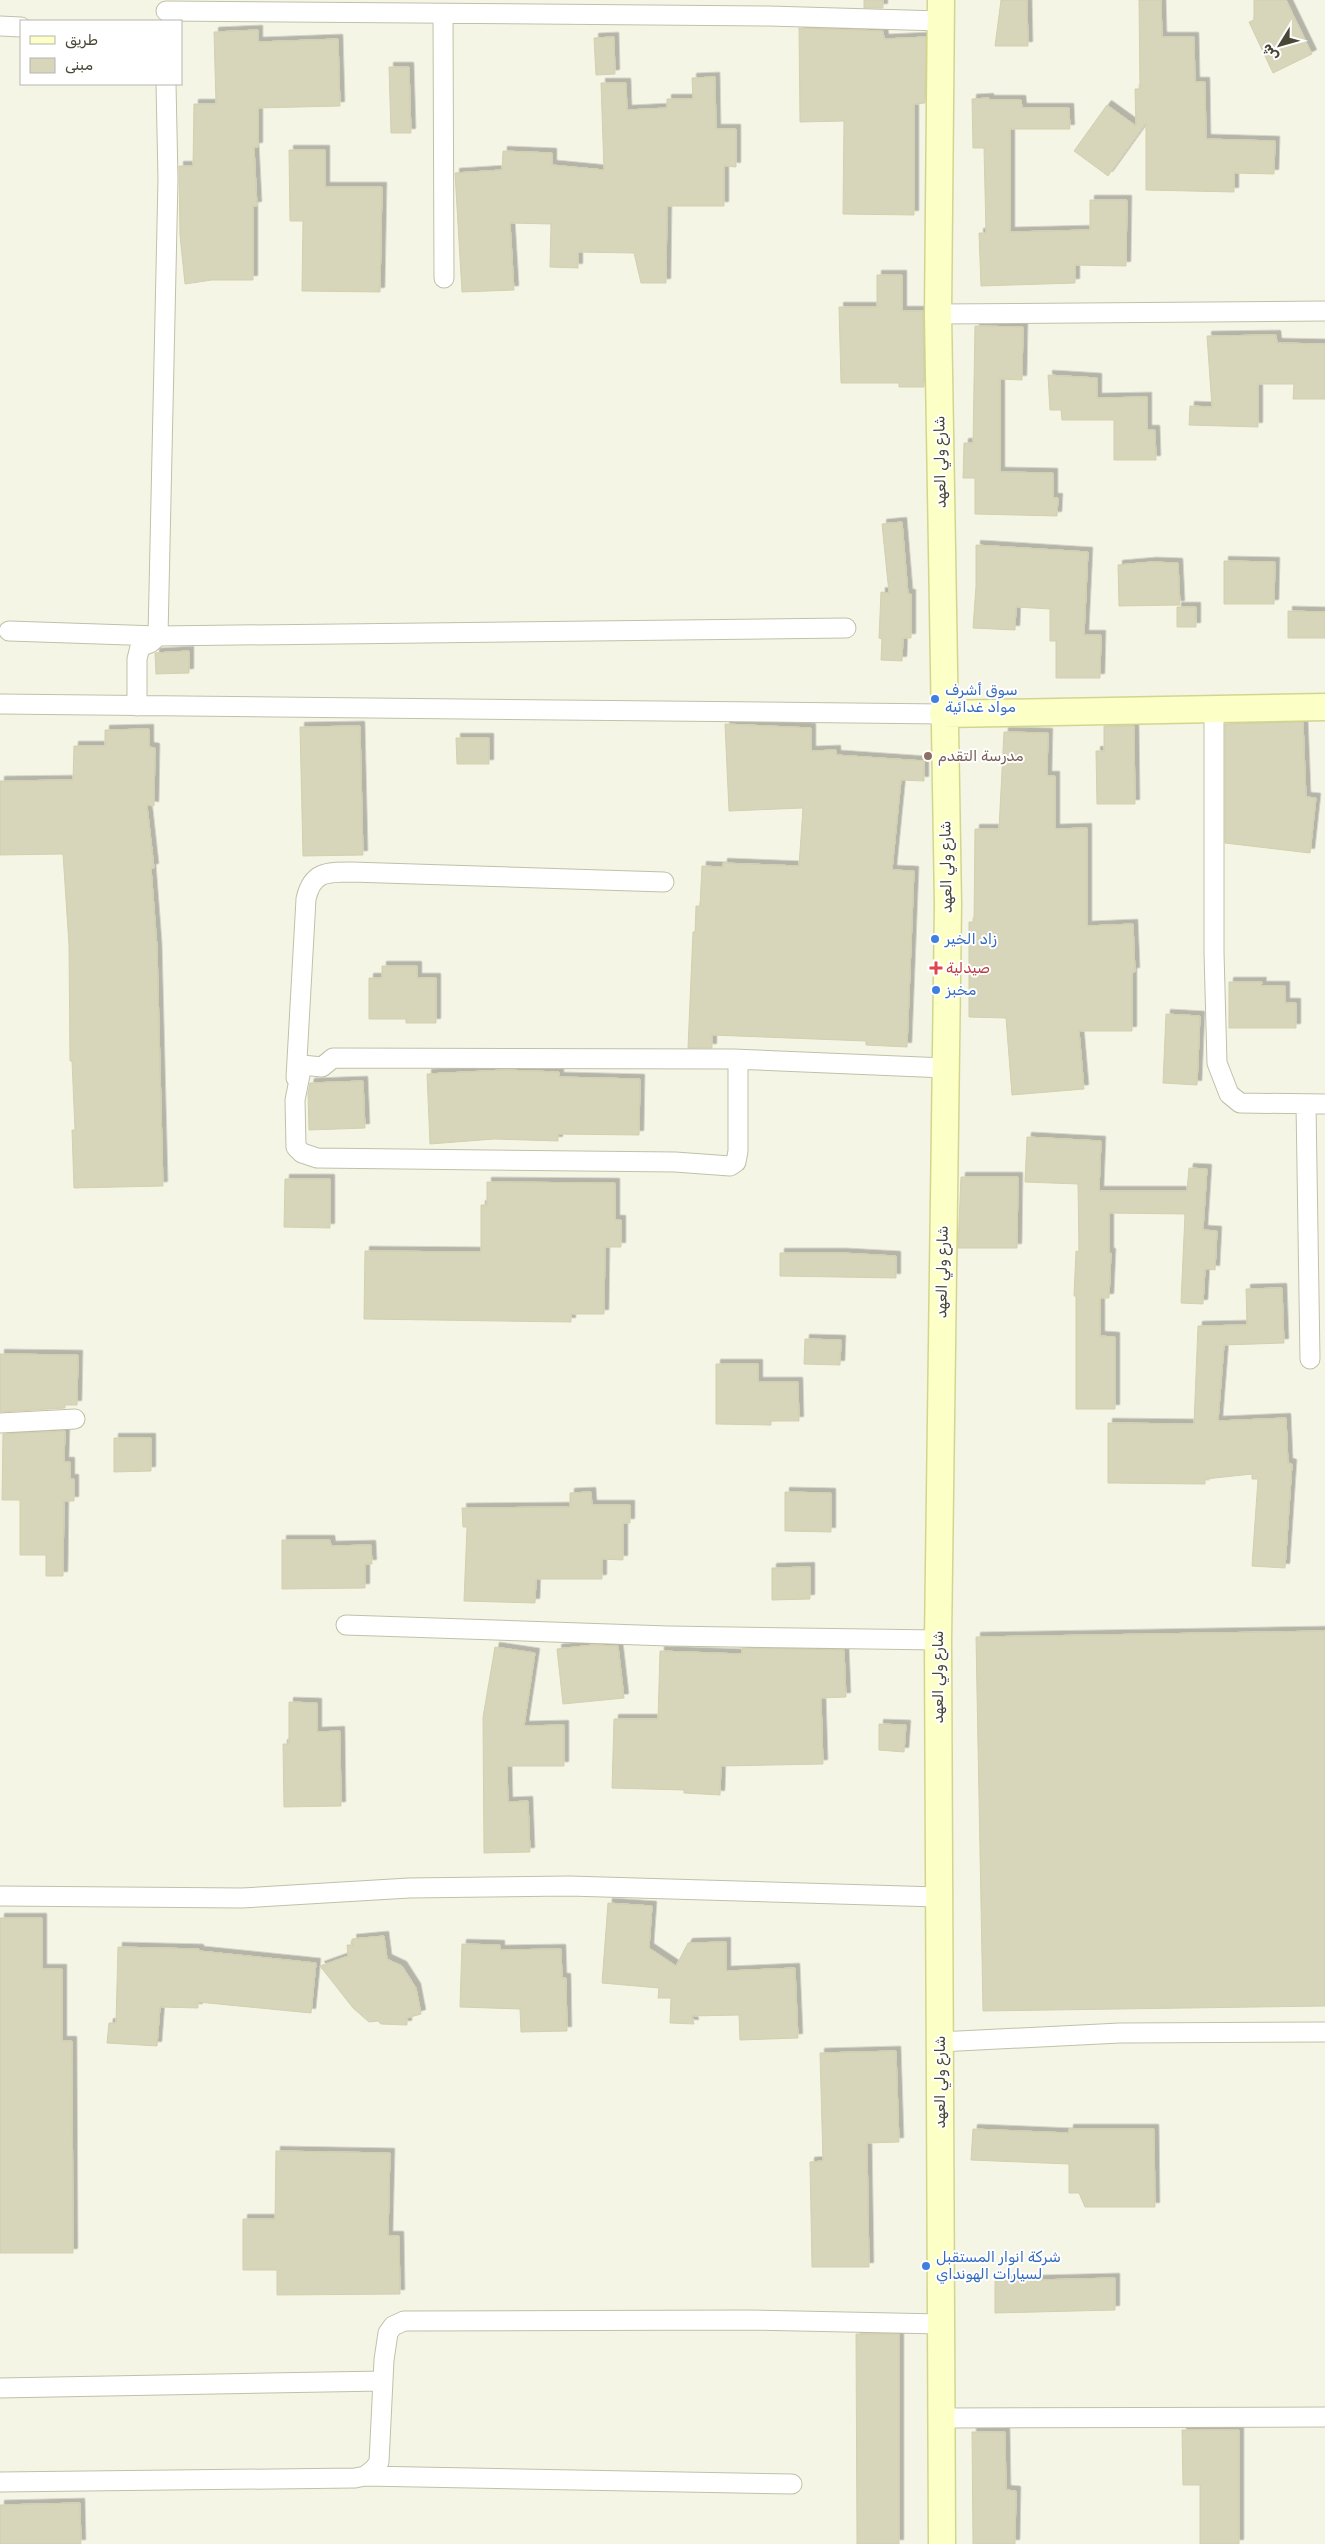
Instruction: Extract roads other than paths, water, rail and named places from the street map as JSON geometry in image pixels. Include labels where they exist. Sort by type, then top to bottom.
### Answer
[{"type":"main road","name":"شارع ولي العهد","points":[[941,11],[938,314],[943,714],[948,904],[938,1640],[942,2544]]},
{"type":"main road","points":[[943,714],[1325,707]]},
{"type":"street","points":[[166,11],[443,15],[769,16],[941,11]]},
{"type":"street","points":[[443,15],[444,278]]},
{"type":"street","points":[[0,26],[20,27]]},
{"type":"street","points":[[137,706],[137,659],[140,647],[150,643],[158,636],[168,189],[166,85]]},
{"type":"street","points":[[938,314],[1325,310]]},
{"type":"street","points":[[9,630],[158,636],[846,628]]},
{"type":"street","points":[[0,704],[943,714]]},
{"type":"street","points":[[1214,709],[1214,952],[1217,1063],[1229,1094],[1240,1103],[1316,1104],[1310,1359]]},
{"type":"street","points":[[664,882],[351,872],[330,872],[318,877],[309,884],[306,899],[295,1100],[296,1147],[302,1153],[317,1158],[674,1162],[730,1166],[736,1162],[738,1151],[738,1060]]},
{"type":"street","points":[[295,1100],[302,1065],[322,1068],[333,1058],[738,1060],[945,1068]]},
{"type":"street","points":[[0,1423],[75,1419]]},
{"type":"street","points":[[346,1625],[668,1636],[938,1640]]},
{"type":"street","points":[[0,1896],[242,1898],[409,1888],[568,1886],[938,1897]]},
{"type":"street","points":[[939,2042],[1120,2033],[1325,2032]]},
{"type":"street","points":[[365,2476],[379,2462],[382,2381],[388,2334],[393,2326],[404,2321],[748,2320],[942,2324]]},
{"type":"street","points":[[0,2388],[382,2381]]},
{"type":"street","points":[[941,2418],[1119,2416],[1325,2417]]},
{"type":"street","points":[[0,2482],[355,2478],[365,2476],[792,2484]]},
{"type":"place","name":"سوق أشرف مواد غدائية","points":[[935,699]]},
{"type":"place","name":"مدرسة التقدم","points":[[928,756]]},
{"type":"place","name":"زاد الخير","points":[[935,939]]},
{"type":"place","name":"صيدلية","points":[[936,968]]},
{"type":"place","name":"مخبز","points":[[936,990]]},
{"type":"place","name":"شركة انوار المستقبل لسيارات الهونداي","points":[[926,2266]]}]
